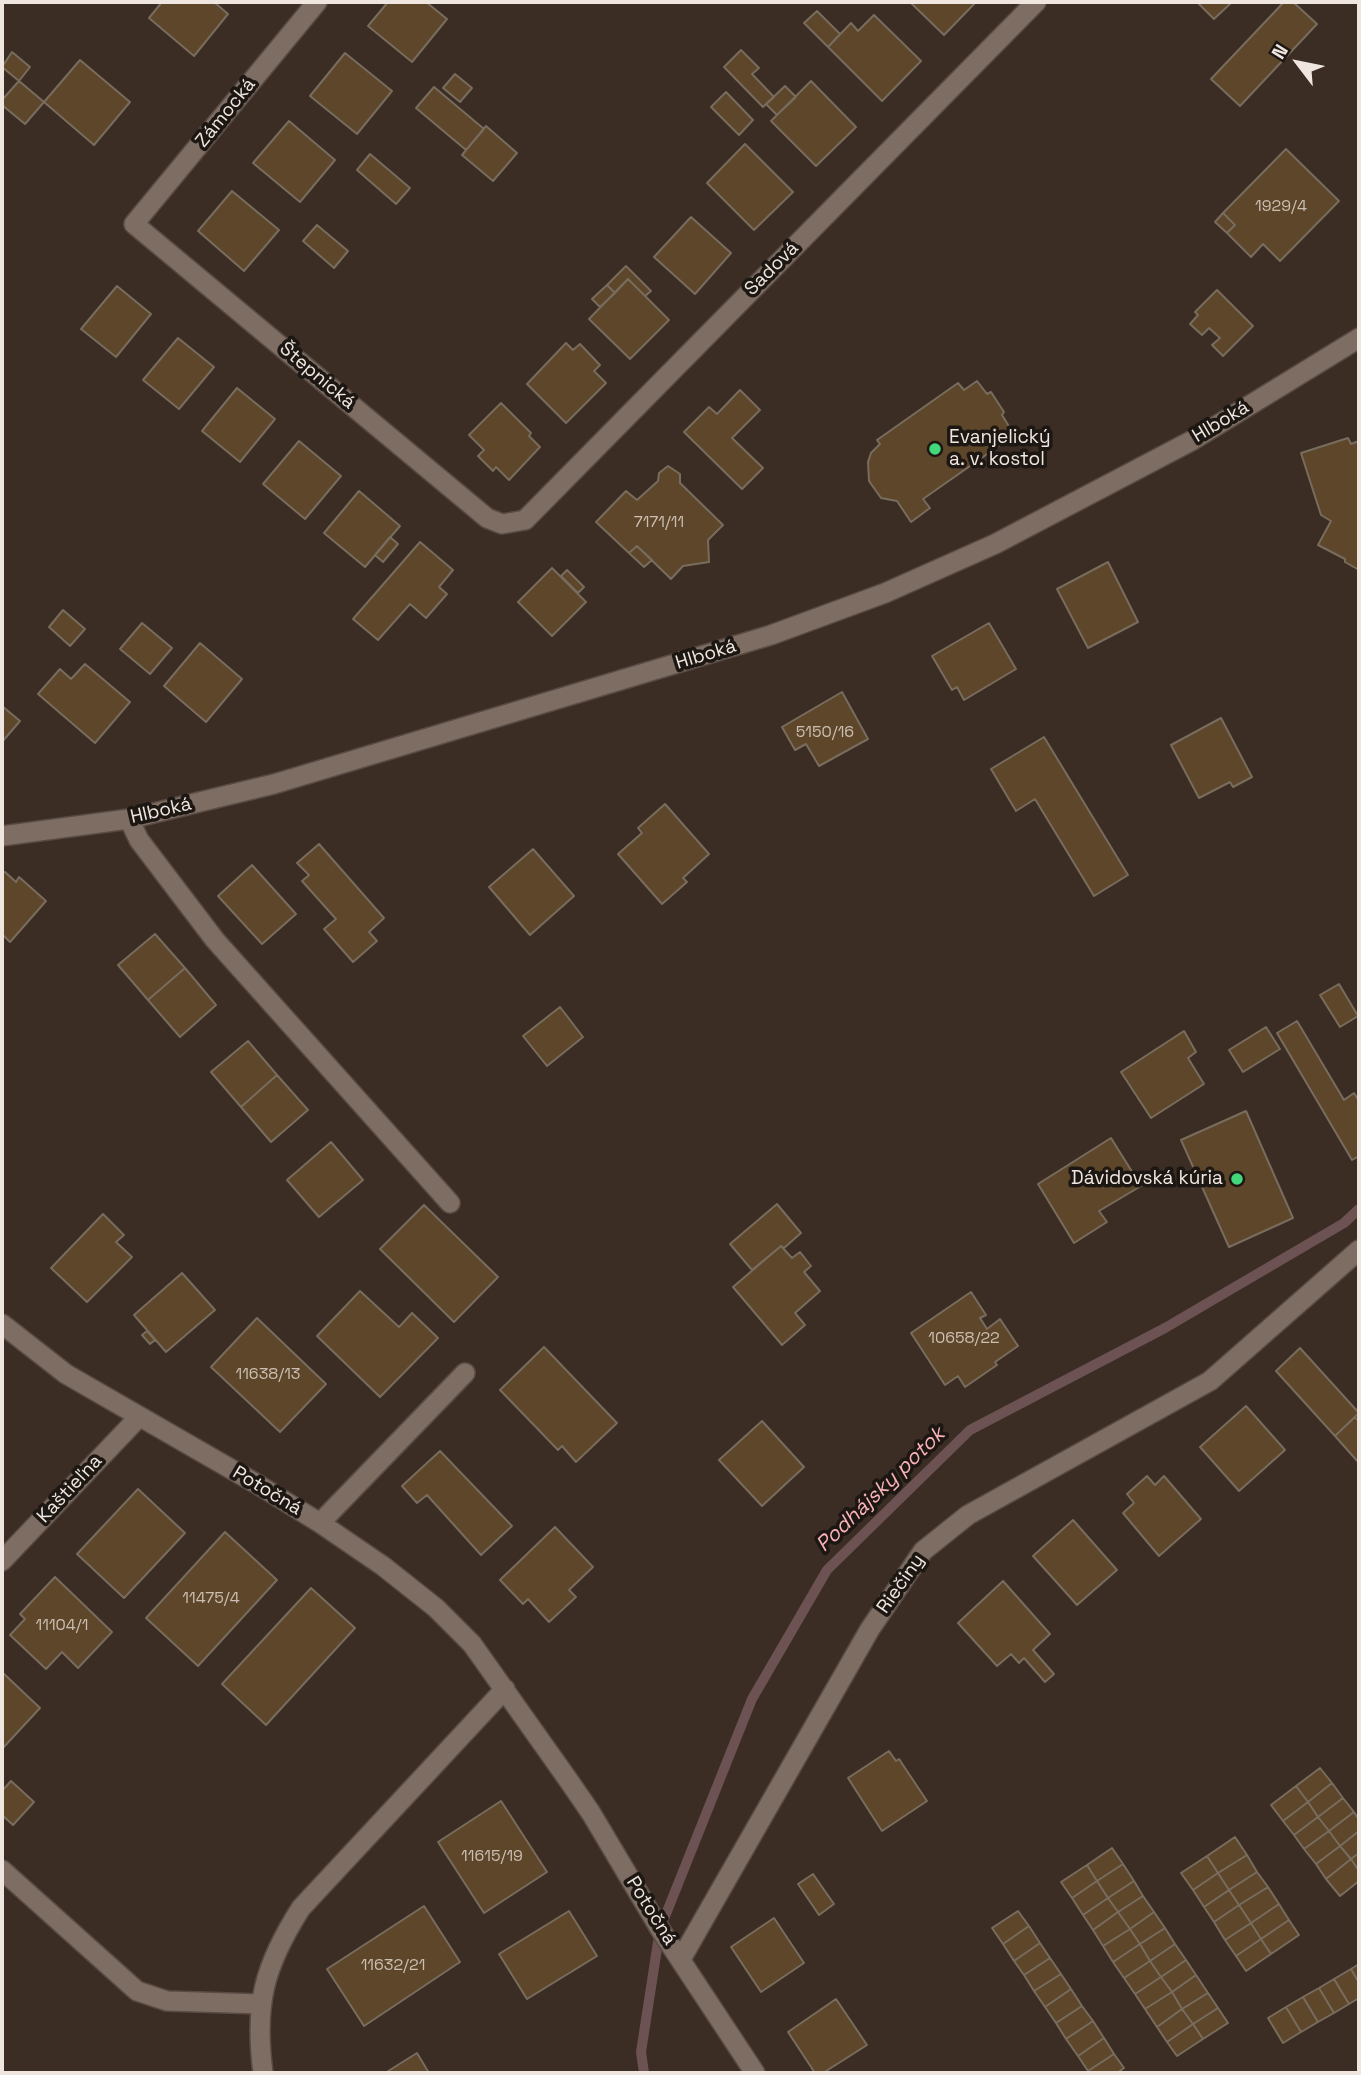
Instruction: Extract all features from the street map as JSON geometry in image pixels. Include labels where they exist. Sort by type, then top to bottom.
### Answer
[{"type":"street","name":"Zámocká","points":[[134,224],[317,2]]},
{"type":"street","name":"Sadová","points":[[502,524],[525,520],[1036,2]]},
{"type":"street","name":"Štepnická","points":[[134,224],[487,518],[502,524]]},
{"type":"street","name":"Hlboká","points":[[2,836],[129,819],[274,784],[771,635],[885,593],[995,544],[1193,440],[1359,338]]},
{"type":"street","points":[[129,819],[139,840],[215,940],[450,1203]]},
{"type":"street","name":"Riečiny","points":[[681,1959],[870,1629],[923,1551],[968,1515],[1210,1381],[1359,1250]]},
{"type":"street","name":"Potočná","points":[[2,1324],[66,1374],[320,1523],[383,1566],[436,1608],[472,1644],[505,1689],[591,1813],[681,1959]]},
{"type":"street","points":[[320,1523],[465,1373]]},
{"type":"street","name":"Kaštieľna","points":[[2,1561],[139,1416]]},
{"type":"street","points":[[263,2073],[259,2040],[260,2004],[268,1971],[281,1939],[301,1908],[505,1689]]},
{"type":"street","points":[[2,1870],[137,1991],[167,2001],[260,2004]]},
{"type":"street","points":[[681,1959],[755,2073]]},
{"type":"building","points":[[162,2],[214,2],[228,14],[194,56],[149,18]]},
{"type":"building","points":[[388,2],[426,2],[447,19],[412,62],[368,26]]},
{"type":"building","points":[[910,2],[976,2],[944,35]]},
{"type":"building","points":[[1197,2],[1232,2],[1214,19]]},
{"type":"building","points":[[1284,2],[1293,2],[1317,24],[1240,106],[1211,79]]},
{"type":"building","points":[[817,11],[840,34],[828,47],[804,23]]},
{"type":"building","points":[[874,15],[921,61],[882,101],[828,47],[851,23],[858,31]]},
{"type":"building","points":[[741,50],[759,68],[752,74],[774,97],[763,107],[724,67]]},
{"type":"building","points":[[12,52],[30,67],[19,81],[2,67]]},
{"type":"building","points":[[345,53],[392,91],[357,134],[310,96]]},
{"type":"building","points":[[80,60],[130,102],[94,145],[44,102]]},
{"type":"building","points":[[455,74],[472,88],[460,102],[443,88]]},
{"type":"building","points":[[19,81],[44,102],[25,124],[2,105],[2,100]]},
{"type":"building","points":[[811,81],[856,127],[816,166],[771,121]]},
{"type":"building","points":[[785,86],[796,97],[777,115],[766,104]]},
{"type":"building","points":[[434,87],[484,129],[466,150],[416,108]]},
{"type":"building","points":[[726,92],[753,120],[739,135],[711,107]]},
{"type":"building","points":[[289,121],[335,160],[300,202],[253,163]]},
{"type":"building","points":[[486,126],[517,153],[493,181],[462,155]]},
{"type":"building","points":[[745,144],[793,192],[754,230],[707,183]]},
{"type":"building","points":[[1286,149],[1339,201],[1280,261],[1263,244],[1251,257],[1227,233],[1235,225],[1223,213]]},
{"type":"building","points":[[370,154],[410,188],[396,204],[357,170]]},
{"type":"building","points":[[232,191],[279,230],[244,271],[198,231]]},
{"type":"building","points":[[1223,213],[1235,225],[1227,233],[1215,222]]},
{"type":"building","points":[[691,217],[731,253],[695,294],[654,257]]},
{"type":"building","points":[[317,225],[348,251],[334,268],[303,241]]},
{"type":"building","points":[[626,266],[651,291],[645,296],[628,279],[615,293],[607,285]]},
{"type":"building","points":[[628,279],[669,320],[630,359],[589,319]]},
{"type":"building","points":[[607,285],[615,293],[600,307],[592,299]]},
{"type":"building","points":[[117,286],[151,314],[116,357],[81,329]]},
{"type":"building","points":[[1217,290],[1253,326],[1223,356],[1212,345],[1220,338],[1209,328],[1202,335],[1190,324],[1198,315],[1195,312]]},
{"type":"building","points":[[178,338],[214,367],[179,409],[143,380]]},
{"type":"building","points":[[566,343],[573,350],[580,344],[600,365],[594,371],[606,383],[566,423],[527,384]]},
{"type":"building","name":"Evanjelický a. v. kostol","points":[[977,381],[987,394],[991,392],[1004,412],[1002,415],[1010,428],[996,438],[1000,445],[923,499],[930,508],[911,522],[897,501],[881,498],[869,481],[868,462],[871,453],[880,444],[877,440],[958,383],[964,390]]},
{"type":"building","points":[[237,388],[275,419],[240,462],[202,431]]},
{"type":"building","points":[[740,390],[760,410],[732,438],[763,468],[742,489],[684,432],[709,407],[717,414]]},
{"type":"building","points":[[501,403],[531,433],[529,436],[540,447],[509,480],[496,467],[493,471],[478,456],[484,450],[469,435]]},
{"type":"building","points":[[1348,438],[1351,444],[1359,441],[1359,570],[1345,562],[1345,559],[1318,545],[1331,521],[1321,515],[1301,453]]},
{"type":"building","points":[[299,441],[341,476],[305,519],[263,484]]},
{"type":"building","points":[[668,466],[680,474],[680,483],[723,525],[708,540],[709,562],[683,566],[671,579],[637,546],[629,553],[596,522],[626,491],[637,500],[658,481],[659,473]]},
{"type":"building","points":[[359,491],[400,526],[365,567],[324,533]]},
{"type":"building","points":[[390,537],[398,544],[383,562],[375,555]]},
{"type":"building","points":[[420,542],[453,570],[439,587],[447,594],[426,618],[410,604],[378,640],[353,619]]},
{"type":"building","points":[[637,546],[652,560],[644,567],[629,553]]},
{"type":"building","points":[[1108,562],[1138,622],[1088,648],[1057,589]]},
{"type":"building","points":[[552,568],[586,602],[552,636],[518,602]]},
{"type":"building","points":[[567,570],[584,587],[578,593],[561,576]]},
{"type":"building","points":[[63,610],[85,629],[70,646],[49,627]]},
{"type":"building","points":[[142,623],[172,648],[150,674],[120,649]]},
{"type":"building","points":[[989,623],[1016,669],[964,700],[957,687],[952,690],[932,656]]},
{"type":"building","points":[[200,643],[242,679],[206,722],[164,686]]},
{"type":"building","points":[[85,664],[130,702],[95,743],[38,694],[60,669],[71,679]]},
{"type":"building","points":[[842,692],[868,739],[819,766],[806,744],[795,750],[782,727]]},
{"type":"building","points":[[2,706],[20,721],[2,742]]},
{"type":"building","points":[[1221,718],[1252,777],[1233,787],[1230,782],[1199,798],[1171,745]]},
{"type":"building","points":[[1044,737],[1128,875],[1094,896],[1035,799],[1016,811],[991,769]]},
{"type":"building","points":[[665,804],[709,854],[683,878],[687,882],[662,904],[618,854],[642,833],[638,828]]},
{"type":"building","points":[[319,844],[384,918],[369,932],[377,941],[353,962],[324,929],[336,919],[302,881],[309,875],[297,863]]},
{"type":"building","points":[[533,849],[574,896],[530,935],[489,887]]},
{"type":"building","points":[[252,865],[296,914],[262,944],[218,896]]},
{"type":"building","points":[[5,872],[16,882],[19,877],[46,901],[10,942],[2,934],[2,873]]},
{"type":"building","points":[[155,934],[185,968],[148,1000],[118,965]]},
{"type":"building","points":[[185,968],[216,1005],[180,1037],[148,1000]]},
{"type":"building","points":[[1339,984],[1358,1016],[1340,1027],[1320,995]]},
{"type":"building","points":[[560,1007],[583,1037],[547,1066],[523,1036]]},
{"type":"building","points":[[1297,1021],[1344,1100],[1354,1093],[1359,1101],[1359,1156],[1352,1160],[1277,1033]]},
{"type":"building","points":[[1266,1027],[1280,1049],[1243,1072],[1229,1050]]},
{"type":"building","points":[[1184,1031],[1196,1052],[1188,1058],[1204,1084],[1151,1118],[1121,1072]]},
{"type":"building","points":[[248,1041],[277,1075],[241,1107],[211,1072]]},
{"type":"building","points":[[277,1075],[308,1110],[271,1142],[241,1107]]},
{"type":"building","name":"Dávidovská kúria","points":[[1246,1111],[1293,1218],[1229,1247],[1181,1140]]},
{"type":"building","points":[[1111,1138],[1141,1186],[1099,1211],[1107,1222],[1074,1243],[1038,1184]]},
{"type":"building","points":[[331,1142],[363,1180],[319,1217],[287,1180]]},
{"type":"building","points":[[777,1204],[801,1233],[752,1270],[730,1244]]},
{"type":"building","points":[[424,1205],[498,1277],[454,1322],[380,1249]]},
{"type":"building","points":[[103,1214],[124,1235],[116,1242],[132,1257],[87,1302],[51,1268]]},
{"type":"building","points":[[781,1246],[792,1258],[800,1252],[811,1266],[804,1272],[820,1291],[795,1313],[805,1325],[782,1345],[733,1287]]},
{"type":"building","points":[[182,1273],[215,1310],[166,1352],[134,1315]]},
{"type":"building","points":[[360,1291],[399,1327],[412,1313],[438,1338],[380,1397],[317,1336]]},
{"type":"building","points":[[971,1292],[986,1315],[980,1318],[987,1329],[1000,1319],[1018,1346],[995,1362],[997,1365],[965,1387],[958,1376],[945,1385],[911,1333]]},
{"type":"building","points":[[257,1318],[326,1384],[280,1432],[211,1367]]},
{"type":"building","points":[[147,1331],[155,1340],[150,1344],[142,1335]]},
{"type":"building","points":[[544,1347],[617,1423],[576,1462],[562,1446],[558,1450],[500,1390]]},
{"type":"building","points":[[1300,1348],[1359,1413],[1335,1436],[1276,1371]]},
{"type":"building","points":[[1246,1406],[1285,1450],[1239,1491],[1200,1447]]},
{"type":"building","points":[[1355,1417],[1359,1422],[1359,1463],[1335,1436]]},
{"type":"building","points":[[762,1421],[804,1467],[762,1506],[719,1460]]},
{"type":"building","points":[[440,1451],[512,1526],[481,1555],[427,1495],[417,1503],[402,1486]]},
{"type":"building","points":[[1147,1476],[1155,1485],[1164,1476],[1201,1519],[1159,1556],[1123,1513],[1134,1503],[1127,1494]]},
{"type":"building","points":[[138,1489],[185,1533],[124,1598],[77,1554]]},
{"type":"building","points":[[1073,1520],[1117,1570],[1077,1605],[1033,1556]]},
{"type":"building","points":[[555,1527],[593,1567],[569,1590],[576,1597],[549,1622],[528,1599],[523,1604],[500,1580]]},
{"type":"building","points":[[225,1532],[277,1580],[198,1666],[146,1618]]},
{"type":"building","points":[[55,1577],[112,1632],[78,1668],[62,1652],[46,1669],[10,1635],[25,1619],[20,1614]]},
{"type":"building","points":[[1003,1581],[1050,1634],[1033,1650],[1054,1674],[1045,1682],[1024,1658],[1019,1663],[1011,1654],[997,1666],[958,1623]]},
{"type":"building","points":[[311,1588],[355,1628],[266,1725],[222,1684]]},
{"type":"building","points":[[2,1672],[40,1708],[2,1749]]},
{"type":"building","points":[[889,1751],[896,1761],[899,1759],[927,1801],[882,1831],[848,1778]]},
{"type":"building","points":[[1320,1768],[1332,1783],[1308,1802],[1296,1786]]},
{"type":"building","points":[[11,1781],[34,1802],[13,1825],[2,1815],[2,1791]]},
{"type":"building","points":[[1332,1783],[1343,1798],[1318,1817],[1308,1802]]},
{"type":"building","points":[[1296,1786],[1308,1802],[1283,1821],[1271,1805]]},
{"type":"building","points":[[1343,1798],[1354,1812],[1329,1831],[1318,1817]]},
{"type":"building","points":[[501,1801],[547,1872],[484,1913],[438,1842]]},
{"type":"building","points":[[1308,1802],[1318,1817],[1294,1835],[1283,1821]]},
{"type":"building","points":[[1354,1812],[1359,1820],[1359,1831],[1340,1846],[1329,1831]]},
{"type":"building","points":[[1318,1817],[1329,1831],[1304,1849],[1294,1835]]},
{"type":"building","points":[[1329,1831],[1340,1846],[1316,1864],[1304,1849]]},
{"type":"building","points":[[1359,1831],[1359,1853],[1351,1859],[1340,1846]]},
{"type":"building","points":[[1235,1837],[1247,1855],[1218,1873],[1207,1856]]},
{"type":"building","points":[[1340,1846],[1351,1859],[1326,1879],[1316,1864]]},
{"type":"building","points":[[1112,1848],[1123,1864],[1097,1881],[1087,1865]]},
{"type":"building","points":[[1359,1853],[1359,1871],[1351,1859]]},
{"type":"building","points":[[1247,1855],[1257,1872],[1229,1890],[1218,1873]]},
{"type":"building","points":[[1207,1856],[1218,1873],[1193,1890],[1181,1873]]},
{"type":"building","points":[[1351,1859],[1359,1871],[1359,1881],[1340,1896],[1326,1879]]},
{"type":"building","points":[[1123,1864],[1134,1881],[1108,1898],[1097,1881]]},
{"type":"building","points":[[1087,1865],[1097,1881],[1072,1898],[1061,1882]]},
{"type":"building","points":[[1257,1872],[1268,1887],[1239,1905],[1229,1890]]},
{"type":"building","points":[[1218,1873],[1229,1890],[1204,1907],[1193,1890]]},
{"type":"building","points":[[813,1874],[834,1904],[819,1915],[798,1884]]},
{"type":"building","points":[[1097,1881],[1108,1898],[1083,1915],[1072,1898]]},
{"type":"building","points":[[1134,1881],[1143,1896],[1118,1912],[1108,1898]]},
{"type":"building","points":[[1268,1887],[1279,1904],[1251,1923],[1239,1905]]},
{"type":"building","points":[[1229,1890],[1239,1905],[1214,1922],[1204,1907]]},
{"type":"building","points":[[1143,1896],[1154,1912],[1130,1929],[1118,1912]]},
{"type":"building","points":[[1108,1898],[1118,1912],[1093,1930],[1083,1915]]},
{"type":"building","points":[[1279,1904],[1289,1920],[1261,1939],[1251,1923]]},
{"type":"building","points":[[1239,1905],[1251,1923],[1225,1940],[1214,1922]]},
{"type":"building","points":[[424,1906],[460,1962],[364,2026],[327,1969]]},
{"type":"building","points":[[569,1911],[597,1956],[527,1999],[499,1954]]},
{"type":"building","points":[[1018,1911],[1029,1926],[1003,1944],[992,1928]]},
{"type":"building","points":[[1118,1912],[1130,1929],[1103,1946],[1093,1930]]},
{"type":"building","points":[[1154,1912],[1165,1928],[1140,1944],[1130,1929]]},
{"type":"building","points":[[774,1918],[804,1963],[761,1992],[731,1947]]},
{"type":"building","points":[[1289,1920],[1299,1935],[1271,1954],[1261,1939]]},
{"type":"building","points":[[1251,1923],[1261,1939],[1236,1956],[1225,1940]]},
{"type":"building","points":[[1029,1926],[1040,1943],[1014,1961],[1003,1944]]},
{"type":"building","points":[[1165,1928],[1175,1944],[1150,1961],[1140,1944]]},
{"type":"building","points":[[1130,1929],[1140,1944],[1113,1962],[1103,1946]]},
{"type":"building","points":[[1261,1939],[1271,1954],[1246,1971],[1236,1956]]},
{"type":"building","points":[[1040,1943],[1050,1958],[1024,1975],[1014,1961]]},
{"type":"building","points":[[1140,1944],[1150,1961],[1124,1978],[1113,1962]]},
{"type":"building","points":[[1175,1944],[1186,1960],[1161,1977],[1150,1961]]},
{"type":"building","points":[[1050,1958],[1061,1974],[1034,1991],[1024,1975]]},
{"type":"building","points":[[1186,1960],[1196,1975],[1172,1992],[1161,1977]]},
{"type":"building","points":[[1150,1961],[1161,1977],[1135,1994],[1124,1978]]},
{"type":"building","points":[[1359,1964],[1359,1983],[1351,1969]]},
{"type":"building","points":[[1351,1969],[1359,1983],[1359,1998],[1349,2004],[1334,1979]]},
{"type":"building","points":[[1061,1974],[1071,1989],[1045,2007],[1034,1991]]},
{"type":"building","points":[[1196,1975],[1208,1993],[1182,2009],[1172,1992]]},
{"type":"building","points":[[1161,1977],[1172,1992],[1145,2009],[1135,1994]]},
{"type":"building","points":[[1334,1979],[1349,2004],[1334,2013],[1319,1988]]},
{"type":"building","points":[[1319,1988],[1334,2013],[1318,2022],[1303,1997]]},
{"type":"building","points":[[1071,1989],[1082,2006],[1056,2023],[1045,2007]]},
{"type":"building","points":[[1172,1992],[1182,2009],[1157,2027],[1145,2009]]},
{"type":"building","points":[[1208,1993],[1218,2008],[1193,2024],[1182,2009]]},
{"type":"building","points":[[1303,1997],[1318,2022],[1301,2032],[1286,2007]]},
{"type":"building","points":[[836,1999],[867,2045],[823,2073],[815,2073],[788,2032]]},
{"type":"building","points":[[1082,2006],[1093,2021],[1066,2039],[1056,2023]]},
{"type":"building","points":[[1286,2007],[1301,2032],[1283,2043],[1268,2018]]},
{"type":"building","points":[[1218,2008],[1228,2023],[1203,2039],[1193,2024]]},
{"type":"building","points":[[1182,2009],[1193,2024],[1167,2042],[1157,2027]]},
{"type":"building","points":[[1093,2021],[1104,2038],[1078,2056],[1066,2039]]},
{"type":"building","points":[[1193,2024],[1203,2039],[1177,2056],[1167,2042]]},
{"type":"building","points":[[1104,2038],[1114,2054],[1088,2071],[1078,2056]]},
{"type":"building","points":[[417,2053],[429,2073],[385,2073]]},
{"type":"building","points":[[1114,2054],[1124,2068],[1117,2073],[1089,2073],[1088,2071]]},
{"type":"waterway","name":"Podhájsky potok","points":[[644,2073],[641,2052],[660,1929],[752,1699],[827,1570],[970,1430],[1165,1328],[1344,1223],[1359,1209]]},
{"type":"place","name":"Evanjelický a. v. kostol","points":[[935,449]]},
{"type":"place","name":"Dávidovská kúria","points":[[1237,1179]]}]
